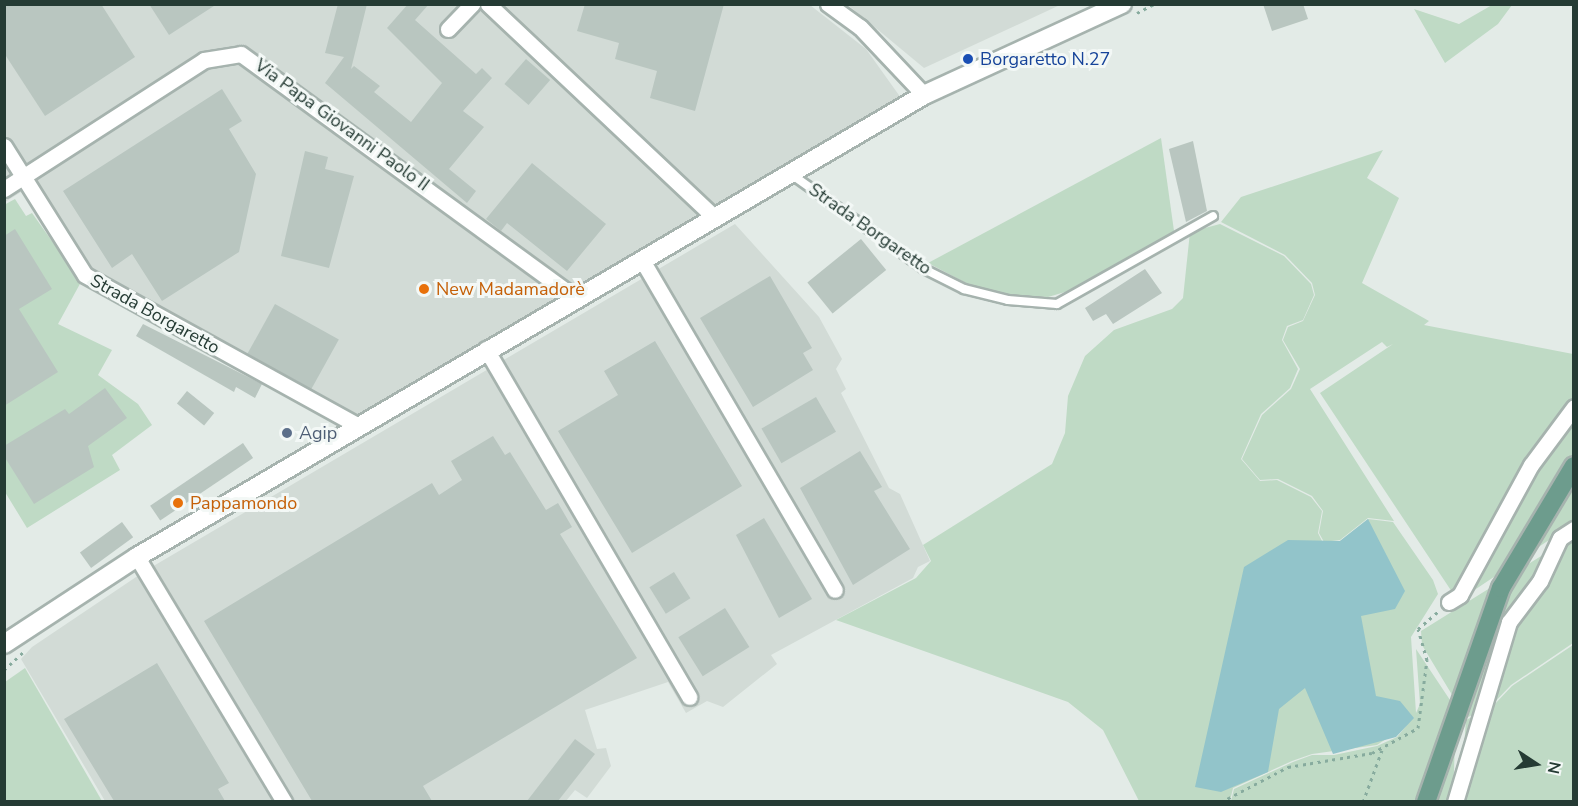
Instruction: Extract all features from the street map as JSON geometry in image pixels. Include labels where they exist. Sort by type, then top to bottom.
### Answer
[{"type":"main road","points":[[1426,801],[1501,588],[1574,466]]},
{"type":"street","points":[[448,29],[472,4]]},
{"type":"street","points":[[488,4],[714,217]]},
{"type":"street","points":[[828,4],[860,27],[924,95]]},
{"type":"street","name":"Strada Borgaretto","points":[[4,644],[137,557],[486,349],[924,95],[1122,4]]},
{"type":"street","name":"Via Papa Giovanni Paolo II","points":[[4,189],[204,60],[241,54],[576,298]]},
{"type":"street","name":"Strada Borgaretto","points":[[4,146],[85,275],[358,426]]},
{"type":"street","points":[[642,260],[836,590]]},
{"type":"street","points":[[486,349],[689,697]]},
{"type":"street","points":[[1449,602],[1460,595],[1531,465],[1574,407]]},
{"type":"street","points":[[1455,801],[1509,622],[1540,581],[1560,538],[1574,529]]},
{"type":"street","points":[[137,557],[284,801]]},
{"type":"lane","name":"Strada Borgaretto","points":[[790,173],[924,269],[964,289],[1008,300],[1058,304],[1213,216]]},
{"type":"path","points":[[1221,801],[1288,767],[1383,749],[1418,728],[1427,660],[1418,629],[1449,602]]},
{"type":"path","points":[[1363,801],[1383,749]]},
{"type":"shaded area","points":[[5,5],[810,5],[866,49],[901,98],[354,419],[96,273],[37,182],[5,202]]},
{"type":"shaded area","points":[[848,5],[1060,5],[924,68]]},
{"type":"shaded area","points":[[735,224],[819,317],[842,359],[836,369],[846,389],[841,393],[889,488],[900,494],[930,561],[918,567],[913,578],[771,655],[777,664],[723,707],[707,701],[686,713],[668,682],[585,710],[597,749],[606,748],[611,766],[587,798],[575,790],[566,801],[105,801],[21,659],[32,647],[145,571]]},
{"type":"green space","points":[[1492,5],[1512,5],[1498,24],[1445,63],[1414,9],[1459,24]]},
{"type":"green space","points":[[1161,138],[1174,231],[1082,287],[1048,297],[1007,295],[966,283],[928,263]]},
{"type":"green space","points":[[1383,150],[1367,178],[1399,198],[1362,283],[1429,321],[1424,325],[1573,354],[1573,524],[1458,601],[1320,393],[1393,344],[1387,347],[1382,342],[1310,389],[1394,521],[1368,518],[1340,540],[1324,542],[1319,533],[1323,511],[1312,496],[1278,479],[1260,480],[1242,459],[1262,415],[1291,389],[1300,369],[1283,340],[1288,327],[1303,321],[1315,295],[1312,283],[1285,255],[1221,222],[1241,197]]},
{"type":"green space","points":[[15,199],[26,216],[32,213],[81,282],[58,324],[112,350],[98,375],[138,404],[152,425],[112,455],[120,470],[27,528],[5,492],[4,205]]},
{"type":"green space","points":[[1220,224],[1284,256],[1311,284],[1314,295],[1303,320],[1287,326],[1282,340],[1298,369],[1290,388],[1261,414],[1241,459],[1260,481],[1277,480],[1311,497],[1322,511],[1318,533],[1323,543],[1340,541],[1368,519],[1393,522],[1433,580],[1438,594],[1411,637],[1416,713],[1420,704],[1416,649],[1456,709],[1453,801],[1231,801],[1234,789],[1293,762],[1312,755],[1334,755],[1377,746],[1397,737],[1407,725],[1377,745],[1312,754],[1292,761],[1233,788],[1230,801],[1139,801],[1103,730],[1068,702],[836,620],[916,578],[931,561],[923,545],[1052,464],[1065,433],[1068,396],[1085,356],[1114,330],[1172,309],[1183,298],[1190,232]]},
{"type":"green space","points":[[1573,536],[1573,643],[1511,685],[1491,706],[1466,718],[1422,645],[1421,631]]},
{"type":"green space","points":[[1573,645],[1573,801],[1460,802],[1466,720],[1492,707],[1512,686]]},
{"type":"green space","points":[[25,668],[102,801],[5,801],[5,682]]},
{"type":"water","points":[[1368,519],[1405,591],[1395,609],[1361,616],[1376,696],[1400,701],[1414,718],[1396,737],[1333,754],[1305,688],[1279,709],[1268,772],[1221,792],[1195,787],[1244,567],[1288,540],[1340,541]]},
{"type":"building","points":[[4,4],[101,4],[135,57],[45,116],[4,53]]},
{"type":"building","points":[[149,4],[217,4],[169,35]]},
{"type":"building","points":[[338,4],[367,4],[351,69],[354,66],[380,86],[374,92],[411,122],[442,83],[387,28],[408,4],[429,4],[415,20],[476,74],[482,68],[492,78],[463,111],[484,127],[449,169],[476,191],[467,203],[325,83],[344,57],[325,53]]},
{"type":"building","points":[[585,4],[724,4],[695,111],[650,98],[657,71],[615,59],[619,43],[577,31]]},
{"type":"building","points":[[1263,4],[1303,4],[1308,19],[1272,31]]},
{"type":"building","points":[[526,59],[550,80],[529,105],[504,84]]},
{"type":"building","points":[[222,89],[242,121],[229,129],[256,174],[239,252],[162,301],[132,254],[112,268],[63,191]]},
{"type":"building","points":[[1193,141],[1207,211],[1186,222],[1169,149]]},
{"type":"building","points":[[305,151],[328,157],[325,169],[354,176],[329,268],[281,256]]},
{"type":"building","points":[[532,163],[606,224],[567,271],[507,223],[501,231],[486,219]]},
{"type":"building","points":[[15,229],[52,289],[19,309],[58,372],[4,406],[4,236]]},
{"type":"building","points":[[861,239],[886,270],[833,314],[807,282]]},
{"type":"building","points":[[1145,269],[1162,293],[1113,324],[1106,314],[1093,321],[1085,308]]},
{"type":"building","points":[[770,276],[812,348],[803,353],[813,370],[753,407],[700,318]]},
{"type":"building","points":[[275,304],[339,339],[311,389],[247,354]]},
{"type":"building","points":[[143,324],[262,384],[255,398],[236,387],[234,392],[136,336]]},
{"type":"building","points":[[655,341],[742,486],[632,553],[558,431],[618,395],[604,371]]},
{"type":"building","points":[[105,388],[127,418],[88,446],[94,467],[34,504],[4,456],[4,446],[65,409],[69,414]]},
{"type":"building","points":[[187,391],[214,413],[204,425],[177,403]]},
{"type":"building","points":[[816,397],[836,432],[781,463],[761,429]]},
{"type":"building","points":[[493,436],[505,455],[510,452],[546,510],[558,503],[572,527],[560,534],[637,658],[423,786],[432,801],[312,801],[204,621],[432,483],[439,495],[462,480],[451,461]]},
{"type":"building","points":[[243,443],[253,458],[160,521],[150,506]]},
{"type":"building","points":[[860,451],[882,487],[874,491],[910,549],[853,585],[800,488]]},
{"type":"building","points":[[764,518],[812,599],[779,618],[736,535]]},
{"type":"building","points":[[122,522],[133,537],[91,568],[80,553]]},
{"type":"building","points":[[674,572],[690,598],[666,614],[649,587]]},
{"type":"building","points":[[725,608],[749,647],[703,676],[678,637]]},
{"type":"building","points":[[157,663],[229,783],[218,789],[225,801],[114,801],[64,719]]},
{"type":"building","points":[[575,739],[595,754],[558,801],[527,801]]},
{"type":"place","name":"Borgaretto N.27","points":[[968,59]]},
{"type":"place","name":"New Madamadorè","points":[[424,289]]},
{"type":"place","name":"Agip","points":[[287,433]]},
{"type":"place","name":"Pappamondo","points":[[178,503]]}]
